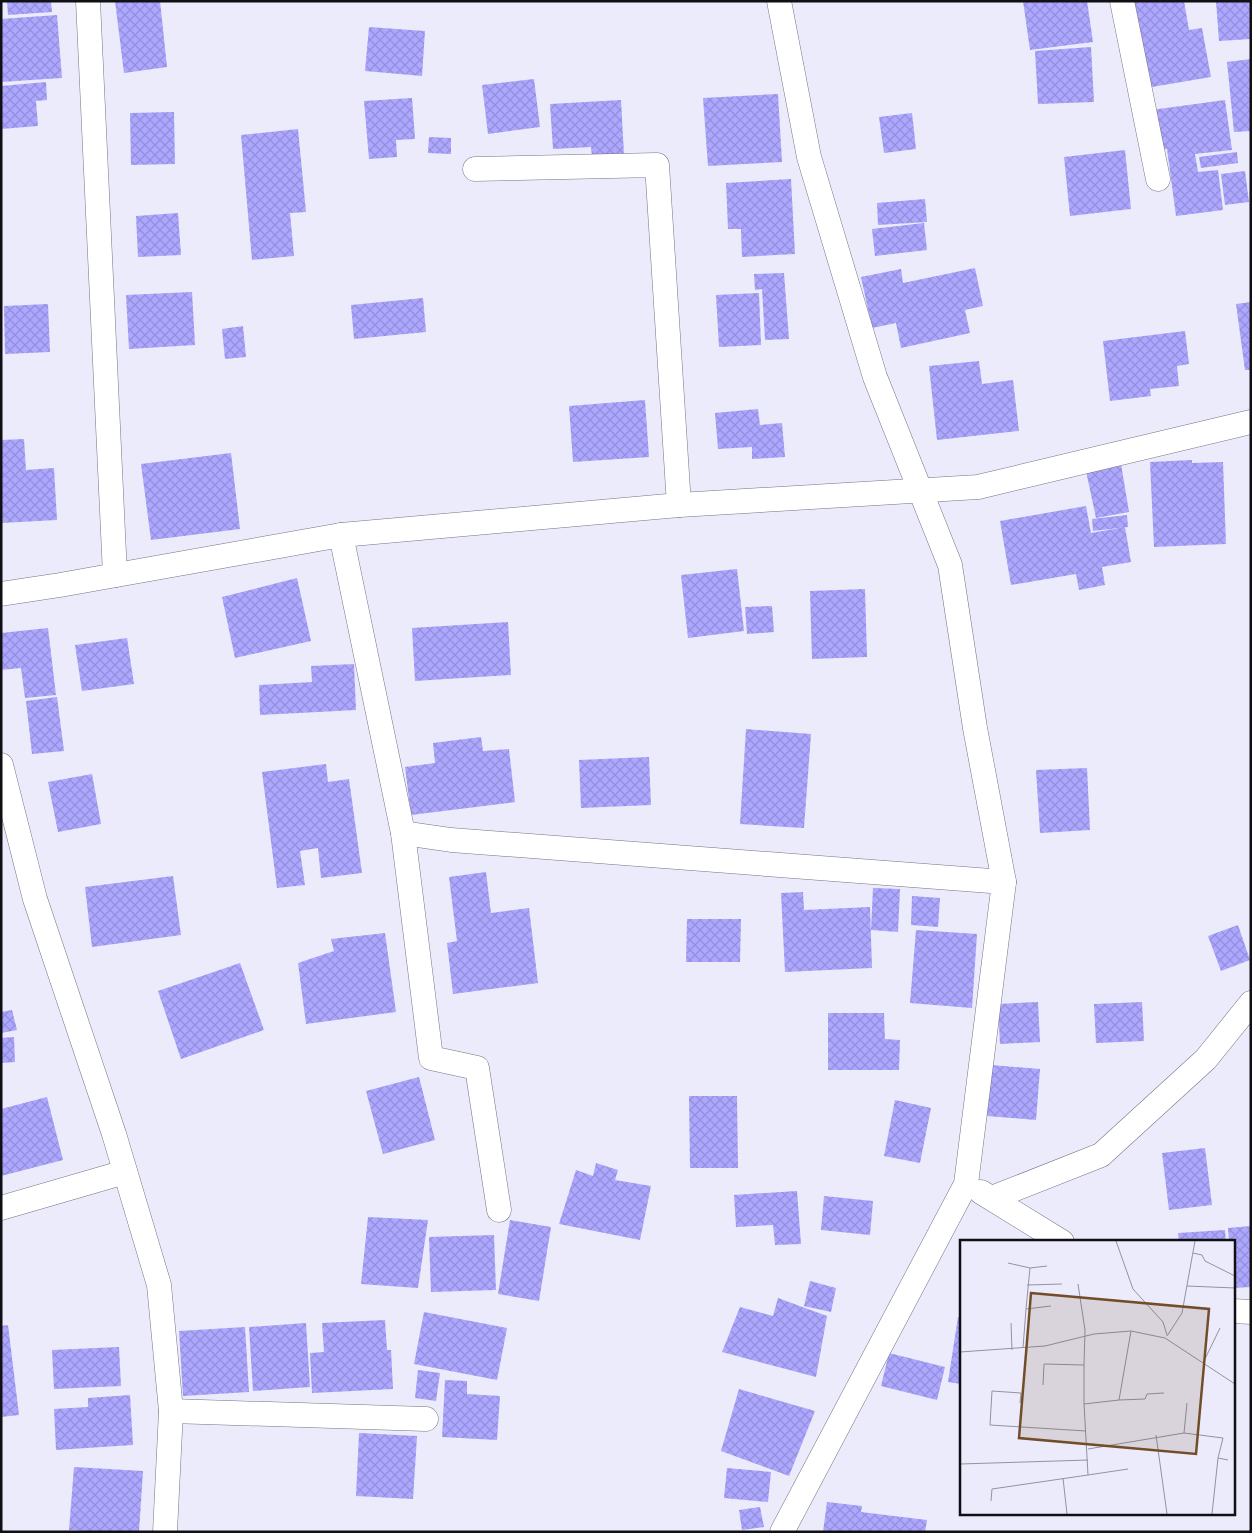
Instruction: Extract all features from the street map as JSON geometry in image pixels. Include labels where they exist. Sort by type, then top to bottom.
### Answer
[{"type":"street","points":[[88,1],[115,575]]},
{"type":"street","points":[[779,1],[809,157],[875,377],[950,565],[976,728],[1004,882],[966,1184],[788,1530]]},
{"type":"street","points":[[1122,1],[1158,178]]},
{"type":"street","points":[[475,169],[657,165],[679,505]]},
{"type":"street","points":[[1,594],[341,535],[679,505],[978,487],[1251,422]]},
{"type":"street","points":[[341,535],[403,833],[431,1058],[477,1068],[498,1210]]},
{"type":"street","points":[[1,765],[35,899],[125,1172],[159,1285],[171,1411],[165,1532]]},
{"type":"street","points":[[403,833],[451,840],[1004,882]]},
{"type":"street","points":[[992,1198],[1101,1155],[1206,1059],[1251,1003]]},
{"type":"street","points":[[1,1208],[125,1172]]},
{"type":"street","points":[[966,1184],[1059,1240]]},
{"type":"street","points":[[1234,1311],[1251,1312]]},
{"type":"street","points":[[171,1411],[426,1419]]},
{"type":"building","points":[[7,1],[51,1],[52,12],[8,15]]},
{"type":"building","points":[[115,1],[160,1],[167,67],[124,73]]},
{"type":"building","points":[[1023,1],[1087,1],[1093,42],[1030,50]]},
{"type":"building","points":[[1126,1],[1184,1],[1189,30],[1202,28],[1211,77],[1146,88]]},
{"type":"building","points":[[1216,1],[1251,1],[1251,39],[1219,41]]},
{"type":"building","points":[[57,15],[62,78],[1,82],[1,19]]},
{"type":"building","points":[[369,27],[425,31],[422,76],[365,71]]},
{"type":"building","points":[[1091,47],[1094,102],[1038,104],[1035,51]]},
{"type":"building","points":[[1251,59],[1251,131],[1234,132],[1227,62]]},
{"type":"building","points":[[534,79],[540,127],[488,134],[482,85]]},
{"type":"building","points":[[46,82],[47,100],[36,101],[38,126],[1,129],[1,86]]},
{"type":"building","points":[[778,94],[782,162],[708,166],[703,98]]},
{"type":"building","points":[[412,98],[415,139],[396,140],[397,157],[369,159],[364,101]]},
{"type":"building","points":[[621,100],[624,155],[592,157],[591,147],[553,149],[550,104]]},
{"type":"building","points":[[1225,100],[1232,150],[1195,154],[1198,172],[1218,170],[1223,210],[1176,216],[1167,149],[1150,151],[1144,111]]},
{"type":"building","points":[[174,112],[175,164],[131,165],[130,113]]},
{"type":"building","points":[[912,113],[916,149],[884,153],[879,117]]},
{"type":"building","points":[[298,129],[306,212],[290,213],[294,256],[252,260],[241,135]]},
{"type":"building","points":[[429,137],[451,138],[451,154],[428,153]]},
{"type":"building","points":[[1125,150],[1131,209],[1070,216],[1064,157]]},
{"type":"building","points":[[1237,152],[1238,163],[1201,168],[1199,157]]},
{"type":"building","points":[[1245,171],[1249,202],[1225,205],[1221,174]]},
{"type":"building","points":[[791,179],[795,254],[742,257],[741,229],[728,229],[726,183]]},
{"type":"building","points":[[925,199],[927,222],[878,225],[877,203]]},
{"type":"building","points":[[178,213],[181,255],[138,257],[136,216]]},
{"type":"building","points":[[924,223],[927,250],[875,256],[872,229]]},
{"type":"building","points":[[975,268],[983,306],[965,310],[970,333],[901,348],[896,323],[872,328],[861,277],[901,269],[903,283]]},
{"type":"building","points":[[784,273],[789,339],[765,340],[762,289],[755,290],[754,274]]},
{"type":"building","points":[[192,292],[195,345],[129,349],[126,295]]},
{"type":"building","points":[[759,293],[761,345],[719,347],[716,295]]},
{"type":"building","points":[[423,298],[426,332],[354,339],[351,305]]},
{"type":"building","points":[[1251,302],[1251,370],[1245,370],[1236,304]]},
{"type":"building","points":[[48,304],[50,352],[5,354],[4,306]]},
{"type":"building","points":[[243,326],[246,357],[225,359],[222,329]]},
{"type":"building","points":[[1185,331],[1189,364],[1177,366],[1179,386],[1150,389],[1151,396],[1110,401],[1103,341]]},
{"type":"building","points":[[979,361],[982,384],[1013,380],[1019,431],[937,440],[929,366]]},
{"type":"building","points":[[645,400],[649,457],[573,462],[569,406]]},
{"type":"building","points":[[758,409],[760,425],[782,423],[785,457],[752,459],[752,447],[718,449],[715,413]]},
{"type":"building","points":[[24,439],[26,470],[54,468],[57,520],[1,523],[1,440]]},
{"type":"building","points":[[231,453],[240,529],[151,540],[141,464]]},
{"type":"building","points":[[1192,460],[1192,463],[1223,462],[1226,544],[1154,547],[1150,462]]},
{"type":"building","points":[[1121,464],[1129,512],[1096,518],[1086,471]]},
{"type":"building","points":[[1086,506],[1091,533],[1125,527],[1131,562],[1102,567],[1105,585],[1079,590],[1076,574],[1011,585],[1000,521]]},
{"type":"building","points":[[1127,515],[1128,527],[1093,531],[1092,519]]},
{"type":"building","points":[[737,569],[744,631],[688,638],[681,575]]},
{"type":"building","points":[[297,578],[311,641],[235,658],[222,597]]},
{"type":"building","points":[[865,589],[867,657],[812,659],[810,591]]},
{"type":"building","points":[[772,606],[774,632],[747,634],[745,607]]},
{"type":"building","points":[[508,622],[511,675],[415,681],[412,628]]},
{"type":"building","points":[[48,628],[56,695],[25,698],[21,668],[1,670],[1,633]]},
{"type":"building","points":[[127,638],[134,684],[82,691],[75,645]]},
{"type":"building","points":[[354,664],[356,710],[260,715],[259,685],[312,682],[311,666]]},
{"type":"building","points":[[57,697],[64,751],[32,754],[26,701]]},
{"type":"building","points":[[746,729],[811,734],[804,828],[740,824]]},
{"type":"building","points":[[481,737],[483,751],[509,749],[515,802],[411,815],[405,767],[435,763],[433,743]]},
{"type":"building","points":[[649,757],[651,805],[581,808],[579,760]]},
{"type":"building","points":[[326,764],[328,782],[349,779],[362,873],[321,878],[318,848],[300,851],[305,885],[277,888],[262,772]]},
{"type":"building","points":[[1087,768],[1090,830],[1040,833],[1036,770]]},
{"type":"building","points":[[92,774],[101,824],[58,832],[48,782]]},
{"type":"building","points":[[486,872],[491,913],[529,908],[538,983],[453,994],[447,943],[457,941],[449,877]]},
{"type":"building","points":[[173,876],[181,935],[92,947],[85,887]]},
{"type":"building","points":[[873,888],[900,889],[898,932],[871,930]]},
{"type":"building","points":[[803,892],[804,910],[870,907],[872,968],[785,972],[781,893]]},
{"type":"building","points":[[912,896],[940,898],[938,927],[911,925]]},
{"type":"building","points":[[687,919],[741,919],[740,962],[686,962]]},
{"type":"building","points":[[1238,925],[1250,960],[1221,971],[1208,936]]},
{"type":"building","points":[[916,930],[977,934],[972,1008],[910,1003]]},
{"type":"building","points":[[385,933],[396,1012],[306,1024],[298,963],[334,951],[331,939]]},
{"type":"building","points":[[240,963],[264,1030],[181,1059],[158,991]]},
{"type":"building","points":[[1038,1002],[1040,1042],[1000,1044],[998,1004]]},
{"type":"building","points":[[1142,1002],[1144,1041],[1096,1043],[1094,1004]]},
{"type":"building","points":[[12,1010],[17,1030],[1,1033],[1,1012]]},
{"type":"building","points":[[828,1013],[884,1013],[885,1039],[900,1040],[899,1070],[828,1070]]},
{"type":"building","points":[[14,1037],[15,1062],[1,1063],[1,1038]]},
{"type":"building","points":[[991,1065],[1040,1069],[1036,1120],[987,1116]]},
{"type":"building","points":[[419,1077],[435,1140],[383,1154],[366,1091]]},
{"type":"building","points":[[689,1096],[737,1096],[738,1168],[690,1168]]},
{"type":"building","points":[[47,1097],[63,1160],[1,1176],[1,1109]]},
{"type":"building","points":[[895,1100],[931,1108],[920,1163],[884,1156]]},
{"type":"building","points":[[1205,1148],[1212,1205],[1169,1210],[1162,1153]]},
{"type":"building","points":[[596,1163],[618,1170],[615,1180],[651,1186],[640,1240],[559,1224],[576,1170],[593,1176]]},
{"type":"building","points":[[797,1191],[801,1244],[775,1245],[773,1225],[736,1227],[734,1195]]},
{"type":"building","points":[[824,1196],[873,1201],[870,1235],[821,1230]]},
{"type":"building","points":[[368,1217],[428,1220],[418,1288],[361,1284]]},
{"type":"building","points":[[510,1220],[551,1227],[539,1301],[498,1294]]},
{"type":"building","points":[[1251,1226],[1251,1287],[1234,1288],[1234,1240],[1229,1240],[1228,1228]]},
{"type":"building","points":[[1225,1230],[1226,1240],[1179,1240],[1178,1233]]},
{"type":"building","points":[[494,1235],[496,1290],[431,1292],[429,1237]]},
{"type":"building","points":[[810,1281],[836,1288],[831,1312],[804,1306]]},
{"type":"building","points":[[778,1298],[827,1316],[816,1377],[722,1352],[740,1307],[773,1316]]},
{"type":"building","points":[[424,1312],[507,1328],[497,1380],[414,1364]]},
{"type":"building","points":[[958,1317],[960,1318],[960,1384],[948,1382]]},
{"type":"building","points":[[385,1320],[387,1350],[391,1350],[393,1389],[312,1393],[310,1353],[324,1352],[322,1323]]},
{"type":"building","points":[[306,1323],[310,1387],[253,1391],[249,1327]]},
{"type":"building","points":[[8,1325],[19,1415],[1,1417],[1,1326]]},
{"type":"building","points":[[245,1327],[249,1392],[183,1396],[179,1331]]},
{"type":"building","points":[[119,1347],[121,1386],[54,1389],[52,1350]]},
{"type":"building","points":[[889,1353],[945,1367],[937,1400],[881,1386]]},
{"type":"building","points":[[418,1370],[440,1373],[436,1401],[415,1398]]},
{"type":"building","points":[[445,1380],[467,1381],[467,1394],[500,1396],[497,1440],[442,1437]]},
{"type":"building","points":[[739,1389],[815,1411],[789,1476],[721,1451]]},
{"type":"building","points":[[130,1395],[133,1445],[56,1450],[54,1409],[88,1407],[88,1398]]},
{"type":"building","points":[[359,1433],[417,1436],[413,1499],[356,1496]]},
{"type":"building","points":[[74,1467],[143,1471],[139,1532],[69,1530]]},
{"type":"building","points":[[727,1468],[771,1472],[768,1502],[724,1498]]},
{"type":"building","points":[[827,1502],[862,1506],[861,1512],[927,1520],[925,1532],[823,1532]]},
{"type":"building","points":[[760,1507],[764,1527],[742,1530],[739,1510]]}]
